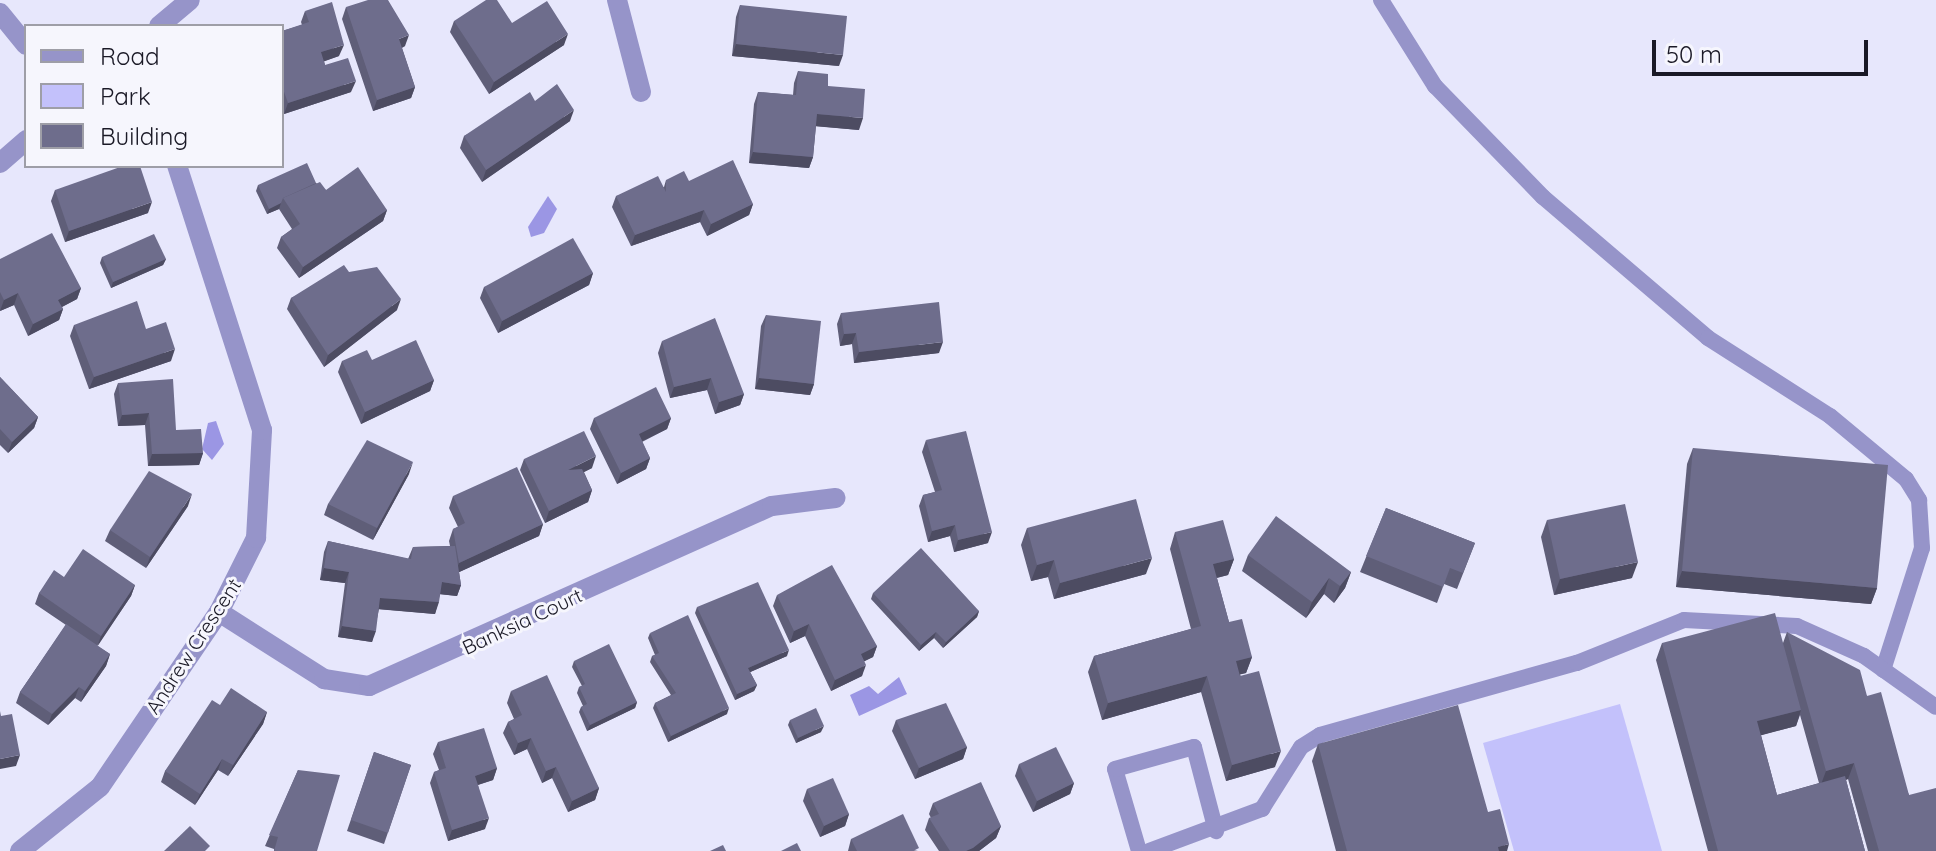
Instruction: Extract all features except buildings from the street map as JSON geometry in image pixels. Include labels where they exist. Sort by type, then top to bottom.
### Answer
[{"type":"street","points":[[161,24],[190,0]]},
{"type":"street","points":[[617,0],[641,92]]},
{"type":"street","points":[[0,13],[24,43]]},
{"type":"street","points":[[0,163],[24,142]]},
{"type":"street","name":"Andrew Crescent","points":[[20,851],[100,787],[219,612],[256,538],[262,430],[178,168]]},
{"type":"street","name":"Banksia Court","points":[[219,612],[324,679],[369,686],[772,506],[835,498]]},
{"type":"lane","points":[[1381,0],[1435,86],[1543,197],[1708,338],[1830,416],[1906,479],[1919,500],[1922,548],[1883,670]]},
{"type":"lane","points":[[1149,851],[1197,844],[1216,831],[1262,809],[1301,747],[1320,735],[1577,663],[1684,620],[1797,626],[1883,670],[1936,707]]},
{"type":"lane","points":[[1139,851],[1115,769],[1194,747],[1216,831]]},
{"type":"green space","points":[[1620,704],[1662,851],[1514,851],[1483,743]]},
{"type":"shaded area","points":[[548,196],[557,209],[544,233],[531,237],[528,227]]},
{"type":"shaded area","points":[[216,421],[224,444],[212,460],[202,449],[208,423]]},
{"type":"shaded area","points":[[899,677],[907,694],[859,716],[850,695],[869,686],[878,694]]}]
